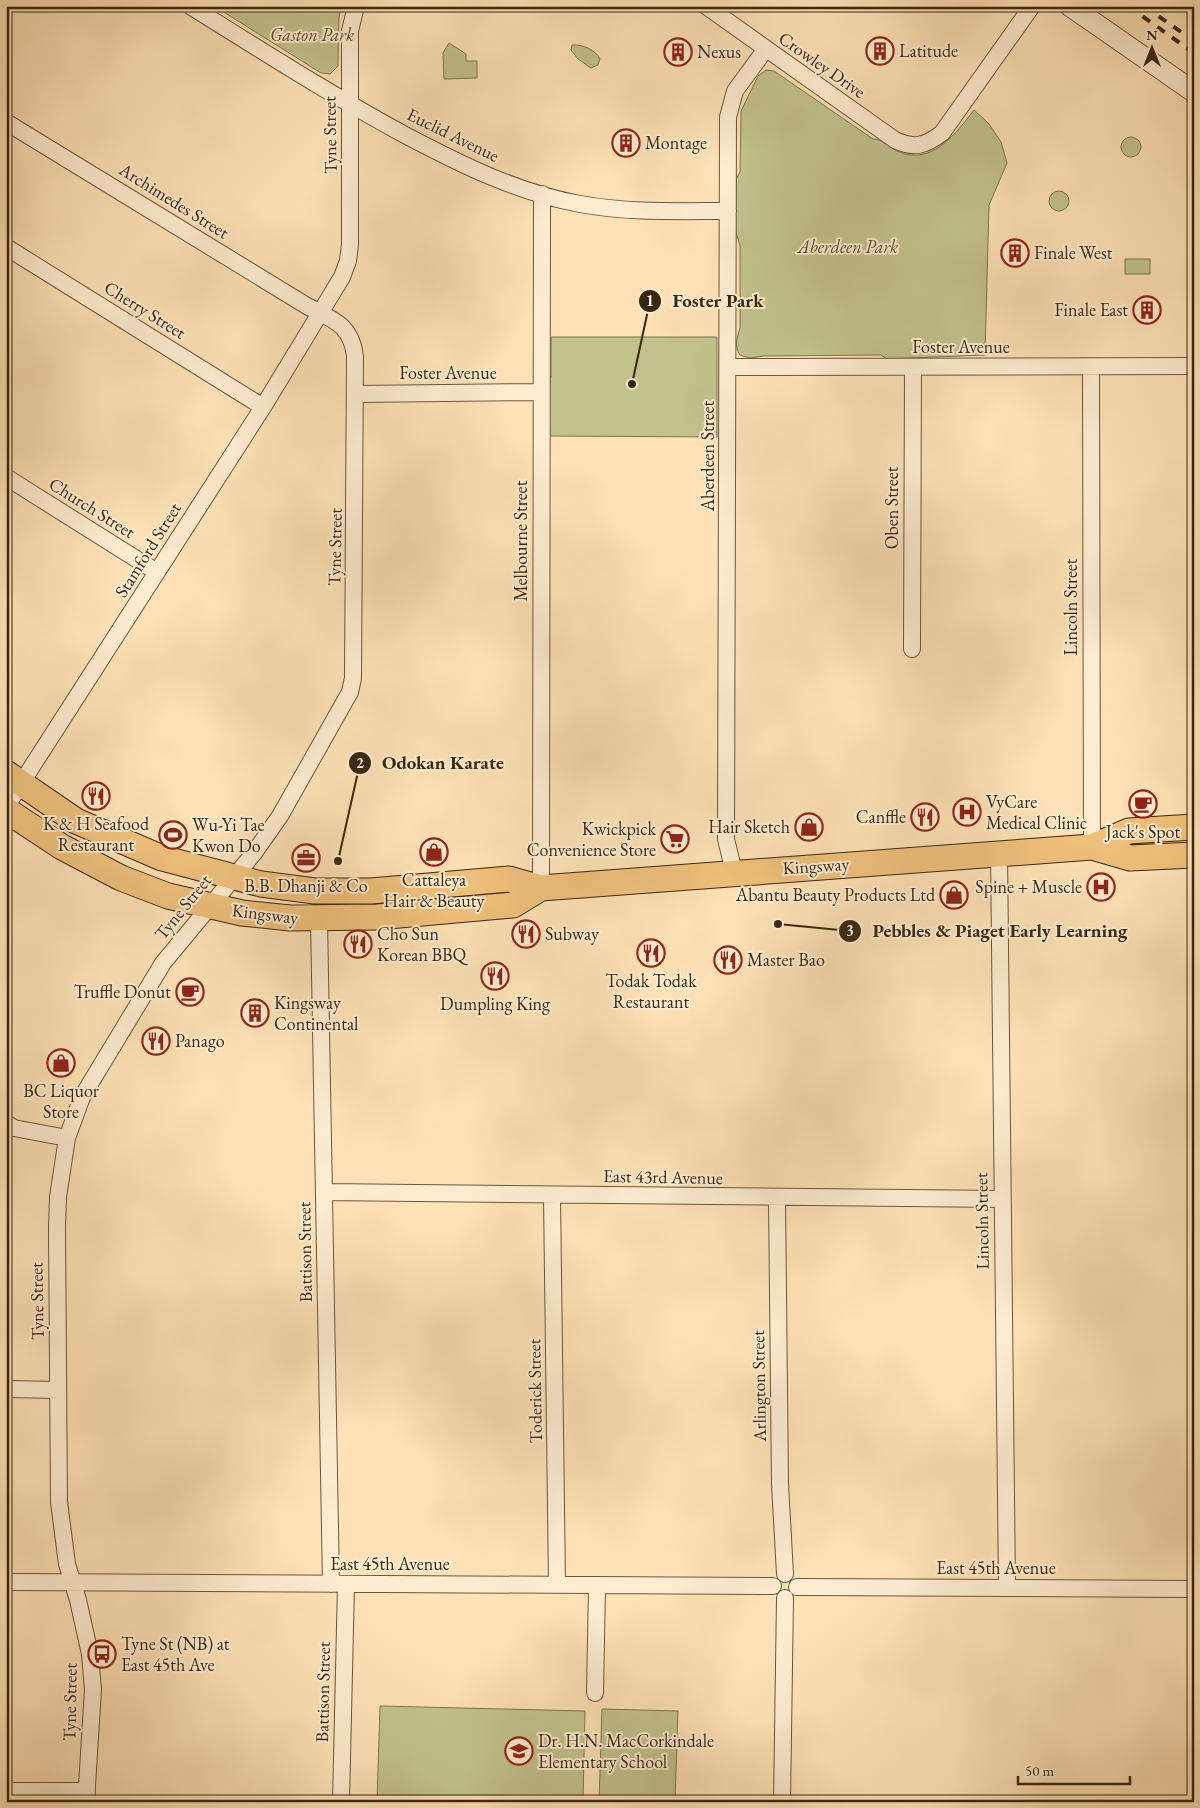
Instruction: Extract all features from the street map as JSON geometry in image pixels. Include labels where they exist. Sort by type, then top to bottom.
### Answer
[{"type":"main road","name":"Kingsway","points":[[14,779],[85,824],[162,858],[270,886],[315,890],[400,889],[509,879],[542,888],[734,872],[1092,847],[1129,831],[1194,827]]},
{"type":"main road","name":"Kingsway","points":[[6,809],[62,847],[121,878],[168,896],[242,913],[319,919],[377,917],[513,905],[542,888]]},
{"type":"main road","name":"Kingsway","points":[[1092,847],[1130,858],[1194,855]]},
{"type":"street","name":"Euclid Avenue","points":[[190,6],[350,104],[456,162],[542,194],[580,204],[622,209],[728,211]]},
{"type":"street","name":"Tyne Street","points":[[86,1796],[93,1690],[90,1654],[78,1600],[67,1564],[59,1502],[58,1197],[67,1138],[82,1097],[163,964],[254,853],[296,790],[352,686],[356,394],[353,342],[342,325],[321,314],[342,277],[348,261],[350,245],[350,31],[356,6]]},
{"type":"street","name":"Crowley Drive","points":[[706,6],[765,50],[895,140],[910,146],[921,146],[931,142],[953,120],[1032,6]]},
{"type":"street","points":[[1070,6],[1194,92]]},
{"type":"street","name":"Aberdeen Street","points":[[734,872],[726,839],[730,104],[736,91],[765,50]]},
{"type":"street","name":"Archimedes Street","points":[[6,122],[321,314]]},
{"type":"street","name":"Melbourne Street","points":[[542,194],[542,888]]},
{"type":"street","name":"Cherry Street","points":[[6,248],[263,407]]},
{"type":"street","name":"Stamford Street","points":[[6,809],[14,779],[158,572],[321,314]]},
{"type":"street","name":"Foster Avenue","points":[[729,367],[1194,366]]},
{"type":"street","name":"Oben Street","points":[[912,649],[913,367]]},
{"type":"street","name":"Lincoln Street","points":[[1090,367],[1092,847]]},
{"type":"street","name":"Foster Avenue","points":[[356,394],[541,392]]},
{"type":"street","name":"Church Street","points":[[6,477],[158,572]]},
{"type":"street","name":"Lincoln Street","points":[[999,853],[1001,1198],[1008,1588]]},
{"type":"street","name":"Battison Street","points":[[319,919],[324,1192],[338,1584],[341,1802]]},
{"type":"street","points":[[6,1123],[14,1128],[67,1138]]},
{"type":"street","name":"East 43rd Avenue","points":[[324,1192],[777,1198],[1001,1198]]},
{"type":"street","name":"Toderick Street","points":[[552,1196],[557,1585]]},
{"type":"street","name":"Arlington Street","points":[[777,1198],[780,1484],[784,1574]]},
{"type":"street","points":[[6,1389],[58,1390]]},
{"type":"street","points":[[784,1574],[795,1579],[797,1587],[795,1594],[785,1598],[775,1593],[773,1586],[775,1579],[784,1574]]},
{"type":"street","name":"East 45th Avenue","points":[[6,1582],[773,1586]]},
{"type":"street","points":[[595,1693],[597,1586]]},
{"type":"street","name":"East 45th Avenue","points":[[797,1587],[1194,1589]]},
{"type":"street","points":[[782,1802],[785,1598]]},
{"type":"street","points":[[6,1791],[86,1796]]},
{"type":"green space","name":"Gaston Park","points":[[214,6],[342,6],[339,17],[338,66],[330,74],[321,73]]},
{"type":"green space","points":[[449,43],[466,54],[466,61],[477,61],[477,78],[444,79],[443,53]]},
{"type":"green space","points":[[572,45],[592,50],[600,59],[598,65],[591,68],[578,59],[571,50]]},
{"type":"green space","name":"Aberdeen Park","points":[[766,70],[774,71],[873,139],[877,139],[897,151],[910,155],[921,155],[942,145],[974,110],[989,124],[1001,142],[1007,163],[989,205],[985,355],[887,359],[881,355],[763,356],[750,358],[740,355],[737,338],[740,328],[740,246],[735,229],[736,179],[740,172],[741,111],[758,76]]},
{"type":"green space","points":[[1127,137],[1135,137],[1141,143],[1141,151],[1135,157],[1127,157],[1121,151],[1121,143]]},
{"type":"green space","points":[[1055,191],[1063,191],[1069,197],[1069,205],[1063,211],[1055,211],[1049,205],[1049,197]]},
{"type":"green space","points":[[1125,259],[1150,259],[1150,274],[1125,274]]},
{"type":"green space","points":[[551,337],[717,337],[717,437],[550,436],[546,397],[548,382],[551,377]]},
{"type":"green space","points":[[380,1706],[585,1711],[583,1802],[377,1802]]},
{"type":"green space","points":[[602,1709],[678,1711],[675,1802],[599,1802]]},
{"type":"railway","points":[[1128,6],[1194,53]]},
{"type":"railway","points":[[1144,6],[1194,41]]},
{"type":"place","name":"Latitude","points":[[880,51]]},
{"type":"place","name":"Nexus","points":[[678,52]]},
{"type":"place","name":"Montage","points":[[626,143]]},
{"type":"place","name":"Finale West","points":[[1015,253]]},
{"type":"place","name":"Finale East","points":[[1147,310]]},
{"type":"place","name":"Foster Park","points":[[632,384]]},
{"type":"place","name":"K & H Seafood Restaurant","points":[[96,796]]},
{"type":"place","name":"Jack's Spot","points":[[1143,804]]},
{"type":"place","name":"VyCare Medical Clinic","points":[[967,812]]},
{"type":"place","name":"Canffle","points":[[925,817]]},
{"type":"place","name":"Hair Sketch","points":[[809,827]]},
{"type":"place","name":"Wu-Yi Tae Kwon Do","points":[[173,835]]},
{"type":"place","name":"Kwickpick Convenience Store","points":[[675,839]]},
{"type":"place","name":"Cattaleya Hair & Beauty","points":[[434,852]]},
{"type":"place","name":"B.B. Dhanji & Co","points":[[306,858]]},
{"type":"place","name":"Odokan Karate","points":[[338,861]]},
{"type":"place","name":"Spine + Muscle","points":[[1101,887]]},
{"type":"place","name":"Abantu Beauty Products Ltd","points":[[954,895]]},
{"type":"place","name":"Pebbles & Piaget Early Learning","points":[[778,924]]},
{"type":"place","name":"Subway","points":[[526,934]]},
{"type":"place","name":"Cho Sun Korean BBQ","points":[[358,944]]},
{"type":"place","name":"Todak Todak Restaurant","points":[[651,953]]},
{"type":"place","name":"Master Bao","points":[[728,960]]},
{"type":"place","name":"Dumpling King","points":[[495,976]]},
{"type":"place","name":"Truffle Donut","points":[[190,992]]},
{"type":"place","name":"Kingsway Continental","points":[[255,1013]]},
{"type":"place","name":"Panago","points":[[156,1041]]},
{"type":"place","name":"BC Liquor Store","points":[[61,1063]]},
{"type":"place","name":"Tyne St (NB) at East 45th Ave","points":[[102,1654]]},
{"type":"place","name":"Dr. H.N. MacCorkindale Elementary School","points":[[519,1751]]}]
